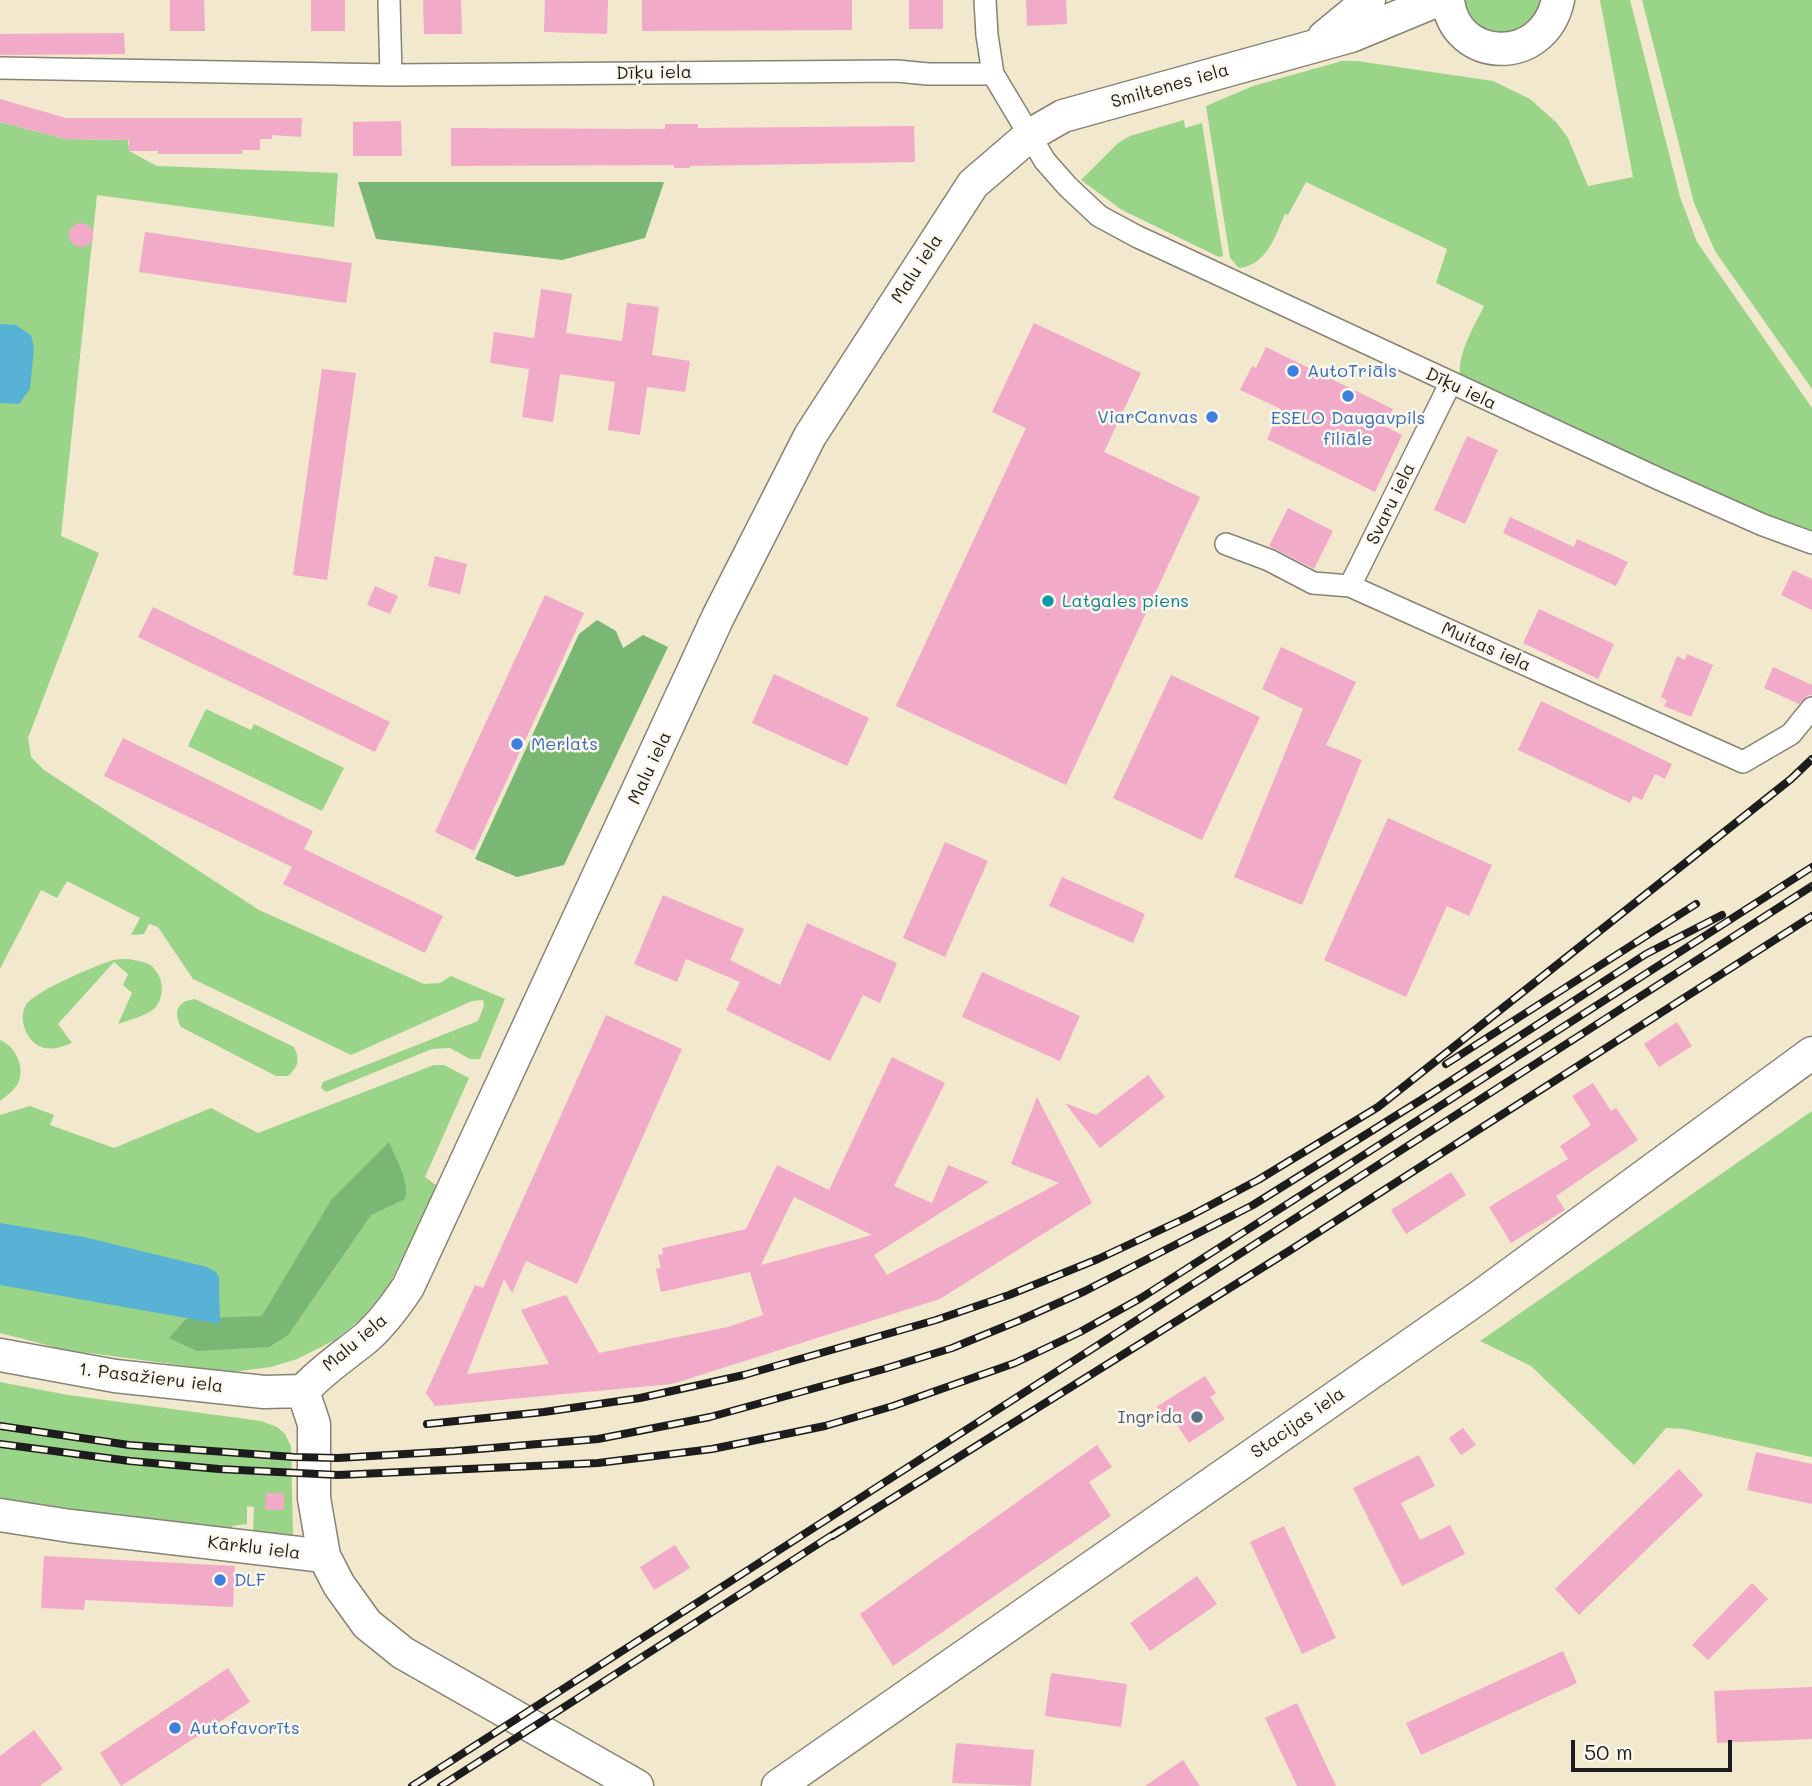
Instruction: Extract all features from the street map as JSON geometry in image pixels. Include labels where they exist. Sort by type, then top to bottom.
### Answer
[{"type":"street","points":[[390,0],[391,75]]},
{"type":"street","points":[[985,0],[993,74],[1030,135]]},
{"type":"street","name":"Smiltenes iela","points":[[1314,45],[1369,0]]},
{"type":"street","name":"Smiltenes iela","points":[[1352,36],[1438,0]]},
{"type":"street","points":[[1448,0],[1453,19],[1461,30]]},
{"type":"street","name":"Smiltenes iela","points":[[1030,135],[1063,116],[1352,36],[1443,25],[1461,30],[1472,40],[1485,46],[1513,48],[1527,44],[1539,36],[1549,25],[1558,0]]},
{"type":"street","name":"Dīķu iela","points":[[0,68],[391,75],[897,71],[993,74]]},
{"type":"street","name":"Dīķu iela","points":[[1030,135],[1045,161],[1099,216],[1136,236],[1705,500],[1763,526],[1812,543]]},
{"type":"street","name":"Malu iela","points":[[303,1391],[319,1373],[367,1337],[391,1313],[408,1287],[722,609],[810,436],[973,184],[1030,135]]},
{"type":"street","name":"Svaru iela","points":[[1350,586],[1450,384]]},
{"type":"street","name":"Muitas iela","points":[[1226,544],[1269,560],[1313,583],[1350,586],[1743,762],[1791,734],[1812,708]]},
{"type":"street","name":"Stacijas iela","points":[[778,1786],[1478,1298],[1809,1063]]},
{"type":"street","name":"1. Pasažieru iela","points":[[0,1355],[115,1376],[264,1392],[303,1391]]},
{"type":"street","points":[[303,1391],[313,1424],[314,1498],[324,1556]]},
{"type":"street","name":"Kārklu iela","points":[[0,1515],[70,1526],[324,1556],[339,1585],[367,1624],[403,1653],[637,1786]]},
{"type":"green space","points":[[1455,0],[1549,0],[1530,32],[1483,37]]},
{"type":"green space","points":[[1600,0],[1630,0],[1680,197],[1697,242],[1812,408],[1812,533],[1785,525],[1463,381],[1460,374],[1462,354],[1484,306],[1436,283],[1447,249],[1306,182],[1288,215],[1285,214],[1269,248],[1257,261],[1239,268],[1230,258],[1206,106],[1253,86],[1342,61],[1493,81],[1530,99],[1557,123],[1568,138],[1588,186],[1633,177]]},
{"type":"green space","points":[[1642,0],[1812,0],[1812,389],[1715,251],[1694,203]]},
{"type":"green space","points":[[1184,120],[1185,128],[1202,123],[1223,256],[1219,257],[1122,210],[1081,180],[1118,143],[1130,136]]},
{"type":"green space","points":[[0,122],[65,139],[128,140],[129,151],[157,166],[338,173],[334,227],[97,195],[61,536],[99,553],[28,738],[31,757],[44,770],[259,910],[424,984],[440,983],[451,976],[505,999],[480,1059],[470,1059],[450,1048],[432,1049],[326,1092],[321,1088],[323,1082],[478,1021],[484,1006],[483,1000],[472,1001],[351,1055],[193,979],[158,927],[149,924],[144,934],[131,935],[140,918],[67,881],[57,898],[41,890],[0,969]]},
{"type":"green space","points":[[358,182],[664,182],[645,238],[562,260],[376,239]]},
{"type":"green space","points":[[597,620],[616,631],[623,648],[643,635],[668,647],[564,865],[517,877],[475,859],[579,634]]},
{"type":"green space","points":[[206,709],[251,730],[254,724],[344,768],[322,811],[188,746]]},
{"type":"green space","points":[[129,959],[148,964],[155,969],[161,980],[162,992],[154,1009],[118,1024],[132,993],[123,985],[128,974],[114,962],[58,1024],[72,1043],[45,1048],[29,1037],[23,1018],[26,1005],[31,1000],[52,986],[94,967],[113,960]]},
{"type":"green space","points":[[195,999],[294,1047],[298,1059],[294,1069],[288,1076],[276,1076],[181,1027],[177,1017],[178,1008],[184,1002]]},
{"type":"green space","points":[[0,1040],[16,1055],[20,1076],[12,1091],[0,1101]]},
{"type":"green space","points":[[434,1065],[444,1065],[469,1078],[425,1177],[437,1186],[389,1285],[363,1317],[335,1340],[297,1359],[271,1367],[232,1372],[66,1350],[0,1333],[0,1115],[30,1106],[54,1115],[50,1125],[114,1148],[211,1108],[258,1133]]},
{"type":"green space","points":[[1812,1111],[1812,1457],[1684,1429],[1666,1428],[1634,1465],[1531,1366],[1480,1341]]},
{"type":"green space","points":[[389,1142],[404,1177],[405,1199],[371,1215],[288,1335],[269,1347],[197,1351],[169,1338],[186,1319],[262,1316],[331,1200]]},
{"type":"green space","points":[[0,1382],[68,1395],[261,1421],[277,1427],[285,1434],[291,1446],[293,1537],[253,1533],[254,1507],[247,1506],[247,1524],[232,1526],[231,1532],[0,1505]]},
{"type":"water","points":[[0,324],[16,325],[31,335],[34,348],[30,389],[19,404],[0,403]]},
{"type":"water","points":[[0,1223],[84,1237],[207,1267],[216,1272],[219,1278],[220,1324],[0,1285]]},
{"type":"building","points":[[170,0],[204,0],[205,31],[170,31]]},
{"type":"building","points":[[311,0],[345,0],[345,31],[311,31]]},
{"type":"building","points":[[423,0],[461,0],[462,34],[424,34]]},
{"type":"building","points":[[545,0],[608,0],[607,34],[544,32]]},
{"type":"building","points":[[642,0],[852,0],[852,30],[642,31]]},
{"type":"building","points":[[909,0],[943,0],[943,29],[909,29]]},
{"type":"building","points":[[1026,0],[1066,0],[1067,24],[1027,26]]},
{"type":"building","points":[[124,33],[125,54],[0,55],[0,34]]},
{"type":"building","points":[[0,99],[66,118],[302,118],[301,137],[272,135],[272,139],[260,139],[260,150],[242,150],[242,154],[158,154],[158,151],[129,151],[129,140],[65,139],[0,122]]},
{"type":"building","points":[[401,121],[402,156],[353,156],[353,122]]},
{"type":"building","points":[[665,124],[698,124],[698,128],[914,126],[915,162],[689,168],[674,168],[674,165],[451,166],[451,128],[665,129]]},
{"type":"building","points":[[81,223],[90,226],[93,235],[90,244],[81,247],[72,244],[69,235],[72,226]]},
{"type":"building","points":[[145,232],[352,263],[346,303],[139,272]]},
{"type":"building","points":[[541,289],[572,294],[566,333],[622,341],[627,303],[659,307],[652,355],[690,361],[685,392],[647,387],[640,435],[608,430],[615,382],[560,374],[553,422],[522,417],[529,369],[490,363],[494,332],[534,338]]},
{"type":"building","name":"Latgales piens","points":[[1034,323],[1141,373],[1104,452],[1200,497],[1066,785],[896,706],[1026,428],[992,412]]},
{"type":"building","points":[[1266,347],[1393,409],[1384,426],[1402,435],[1375,492],[1267,439],[1281,409],[1240,390],[1252,366],[1256,368]]},
{"type":"building","points":[[322,369],[356,373],[327,580],[293,575]]},
{"type":"building","points":[[1467,436],[1498,450],[1465,524],[1434,510]]},
{"type":"building","points":[[1288,508],[1333,531],[1314,569],[1269,546]]},
{"type":"building","points":[[1510,517],[1574,547],[1577,539],[1628,562],[1616,586],[1503,533]]},
{"type":"building","points":[[435,556],[467,564],[460,594],[428,586]]},
{"type":"building","points":[[1793,570],[1812,579],[1812,610],[1781,595]]},
{"type":"building","points":[[375,586],[398,596],[390,614],[367,605]]},
{"type":"building","points":[[545,595],[584,613],[474,851],[435,832]]},
{"type":"building","points":[[153,607],[390,722],[375,752],[138,637]]},
{"type":"building","points":[[1539,609],[1614,644],[1598,679],[1523,643]]},
{"type":"building","points":[[1281,647],[1356,682],[1326,745],[1362,760],[1302,905],[1234,877],[1303,709],[1262,689]]},
{"type":"building","points":[[1687,654],[1713,665],[1691,717],[1664,706],[1667,700],[1661,697],[1677,656],[1685,660]]},
{"type":"building","points":[[1773,667],[1812,685],[1812,695],[1799,704],[1764,688]]},
{"type":"building","points":[[774,674],[869,718],[847,766],[752,723]]},
{"type":"building","points":[[1171,675],[1260,717],[1202,840],[1113,798]]},
{"type":"building","points":[[1541,701],[1672,764],[1665,779],[1655,774],[1642,800],[1633,796],[1630,803],[1518,750]]},
{"type":"building","points":[[123,738],[313,831],[304,849],[443,916],[425,953],[283,884],[292,867],[104,776]]},
{"type":"building","points":[[1388,818],[1492,865],[1469,916],[1447,906],[1406,997],[1324,960]]},
{"type":"building","points":[[945,842],[988,861],[945,957],[903,938]]},
{"type":"building","points":[[1062,877],[1145,914],[1133,943],[1049,906]]},
{"type":"building","points":[[663,895],[744,929],[730,960],[780,985],[807,923],[897,963],[880,1003],[863,995],[830,1061],[726,1010],[740,982],[686,959],[677,982],[634,964]]},
{"type":"building","points":[[982,972],[1080,1016],[1060,1061],[962,1017]]},
{"type":"building","points":[[606,1015],[682,1049],[577,1284],[526,1261],[512,1293],[504,1279],[467,1374],[549,1364],[521,1310],[566,1295],[599,1353],[728,1327],[763,1315],[750,1272],[661,1292],[656,1269],[661,1268],[658,1255],[663,1254],[662,1248],[746,1229],[777,1165],[829,1190],[892,1057],[945,1083],[894,1186],[932,1203],[948,1165],[989,1182],[874,1255],[887,1275],[1059,1183],[1011,1164],[1037,1097],[1092,1203],[940,1299],[672,1384],[435,1406],[426,1393],[475,1285],[483,1288]],"holes":[[[794,1197],[872,1235],[761,1265]]]},
{"type":"building","points":[[1677,1022],[1692,1046],[1659,1067],[1644,1044]]},
{"type":"building","points":[[1148,1075],[1165,1097],[1100,1148],[1065,1103],[1096,1115]]},
{"type":"building","points":[[1593,1083],[1611,1111],[1616,1108],[1638,1140],[1556,1196],[1565,1210],[1511,1243],[1489,1207],[1568,1159],[1560,1146],[1591,1125],[1572,1096]]},
{"type":"building","points":[[1451,1172],[1466,1195],[1406,1234],[1391,1210]]},
{"type":"building","points":[[1205,1376],[1216,1393],[1210,1397],[1225,1419],[1189,1443],[1174,1420],[1167,1425],[1156,1407]]},
{"type":"building","points":[[1463,1428],[1476,1445],[1461,1455],[1449,1438]]},
{"type":"building","points":[[1097,1445],[1112,1467],[1089,1482],[1111,1516],[893,1666],[860,1614]]},
{"type":"building","points":[[1756,1452],[1812,1464],[1812,1504],[1747,1490]]},
{"type":"building","points":[[1419,1455],[1435,1486],[1401,1503],[1420,1540],[1450,1525],[1465,1554],[1402,1586],[1353,1488]]},
{"type":"building","points":[[1679,1469],[1703,1495],[1579,1615],[1555,1589]]},
{"type":"building","points":[[266,1493],[284,1493],[284,1510],[265,1510]]},
{"type":"building","points":[[1284,1526],[1336,1638],[1302,1654],[1250,1542]]},
{"type":"building","points":[[675,1545],[690,1568],[654,1590],[640,1567]]},
{"type":"building","points":[[44,1556],[235,1566],[233,1607],[85,1600],[84,1610],[41,1608]]},
{"type":"building","points":[[1197,1576],[1217,1604],[1150,1651],[1130,1623]]},
{"type":"building","points":[[1752,1583],[1768,1599],[1708,1660],[1692,1645]]},
{"type":"building","points":[[1563,1651],[1577,1683],[1421,1755],[1406,1723]]},
{"type":"building","name":"Autofavorīts","points":[[228,1668],[250,1702],[121,1786],[100,1753]]},
{"type":"building","points":[[1051,1673],[1127,1684],[1121,1727],[1045,1716]]},
{"type":"building","points":[[1812,1687],[1812,1739],[1717,1743],[1714,1691]]},
{"type":"building","points":[[1297,1703],[1336,1786],[1297,1786],[1265,1718]]},
{"type":"building","points":[[34,1730],[63,1769],[40,1786],[0,1786],[0,1756]]},
{"type":"building","points":[[956,1743],[1034,1750],[1031,1786],[952,1783]]},
{"type":"building","points":[[1183,1760],[1200,1786],[1145,1786]]},
{"type":"railway","points":[[427,1424],[544,1412],[640,1398],[744,1375],[936,1320],[1009,1295],[1098,1259],[1188,1217],[1258,1180],[1378,1107],[1791,779],[1812,759]]},
{"type":"railway","points":[[0,1444],[130,1461],[338,1475],[598,1463],[712,1449],[825,1426],[893,1406],[1015,1363],[1080,1332],[1141,1298],[1812,867]]},
{"type":"railway","points":[[412,1786],[1812,886]]},
{"type":"railway","points":[[1446,1064],[1696,904]]},
{"type":"railway","points":[[0,1426],[129,1445],[294,1457],[338,1458],[455,1451],[598,1439],[710,1417],[884,1369],[952,1348],[1018,1321],[1085,1291],[1253,1205],[1646,954],[1722,915]]},
{"type":"railway","points":[[832,1536],[1289,1251],[1812,916]]},
{"type":"railway","points":[[441,1786],[840,1530]]},
{"type":"place","name":"AutoTriāls","points":[[1293,371]]},
{"type":"place","name":"ESELO Daugavpils filiāle","points":[[1348,396]]},
{"type":"place","name":"ViarCanvas","points":[[1212,417]]},
{"type":"place","name":"Latgales piens","points":[[1048,601]]},
{"type":"place","name":"Merlats","points":[[517,744]]},
{"type":"place","name":"Ingrida","points":[[1197,1417]]},
{"type":"place","name":"DLF","points":[[220,1580]]},
{"type":"place","name":"Autofavorīts","points":[[175,1728]]}]
